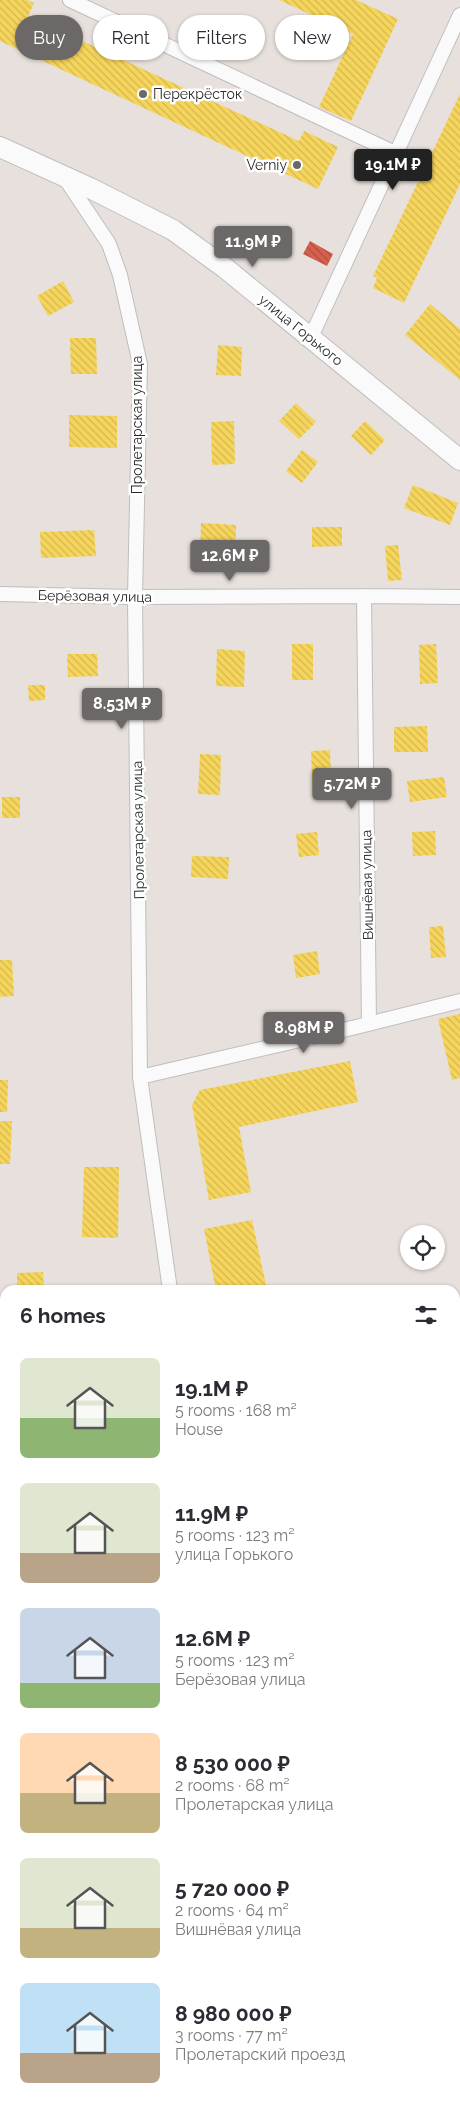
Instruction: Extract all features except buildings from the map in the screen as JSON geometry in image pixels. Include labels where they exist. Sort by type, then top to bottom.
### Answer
[{"type":"main road","name":"улица Горького","points":[[0,146],[173,230],[225,268],[460,460]]},
{"type":"street","points":[[70,0],[395,153]]},
{"type":"street","points":[[311,337],[460,15]]},
{"type":"street","name":"Пролетарская улица","points":[[63,175],[109,244],[120,275],[140,364],[135,597],[140,1076],[169,1285]]},
{"type":"street","name":"Берёзовая улица","points":[[0,594],[135,597],[460,597]]},
{"type":"street","name":"Вишнёвая улица","points":[[364,596],[369,1024]]},
{"type":"street","points":[[140,1076],[369,1024],[460,1001]]},
{"type":"place","name":"Перекрёсток","points":[[143,94]]},
{"type":"place","name":"Verniy","points":[[297,165]]}]
